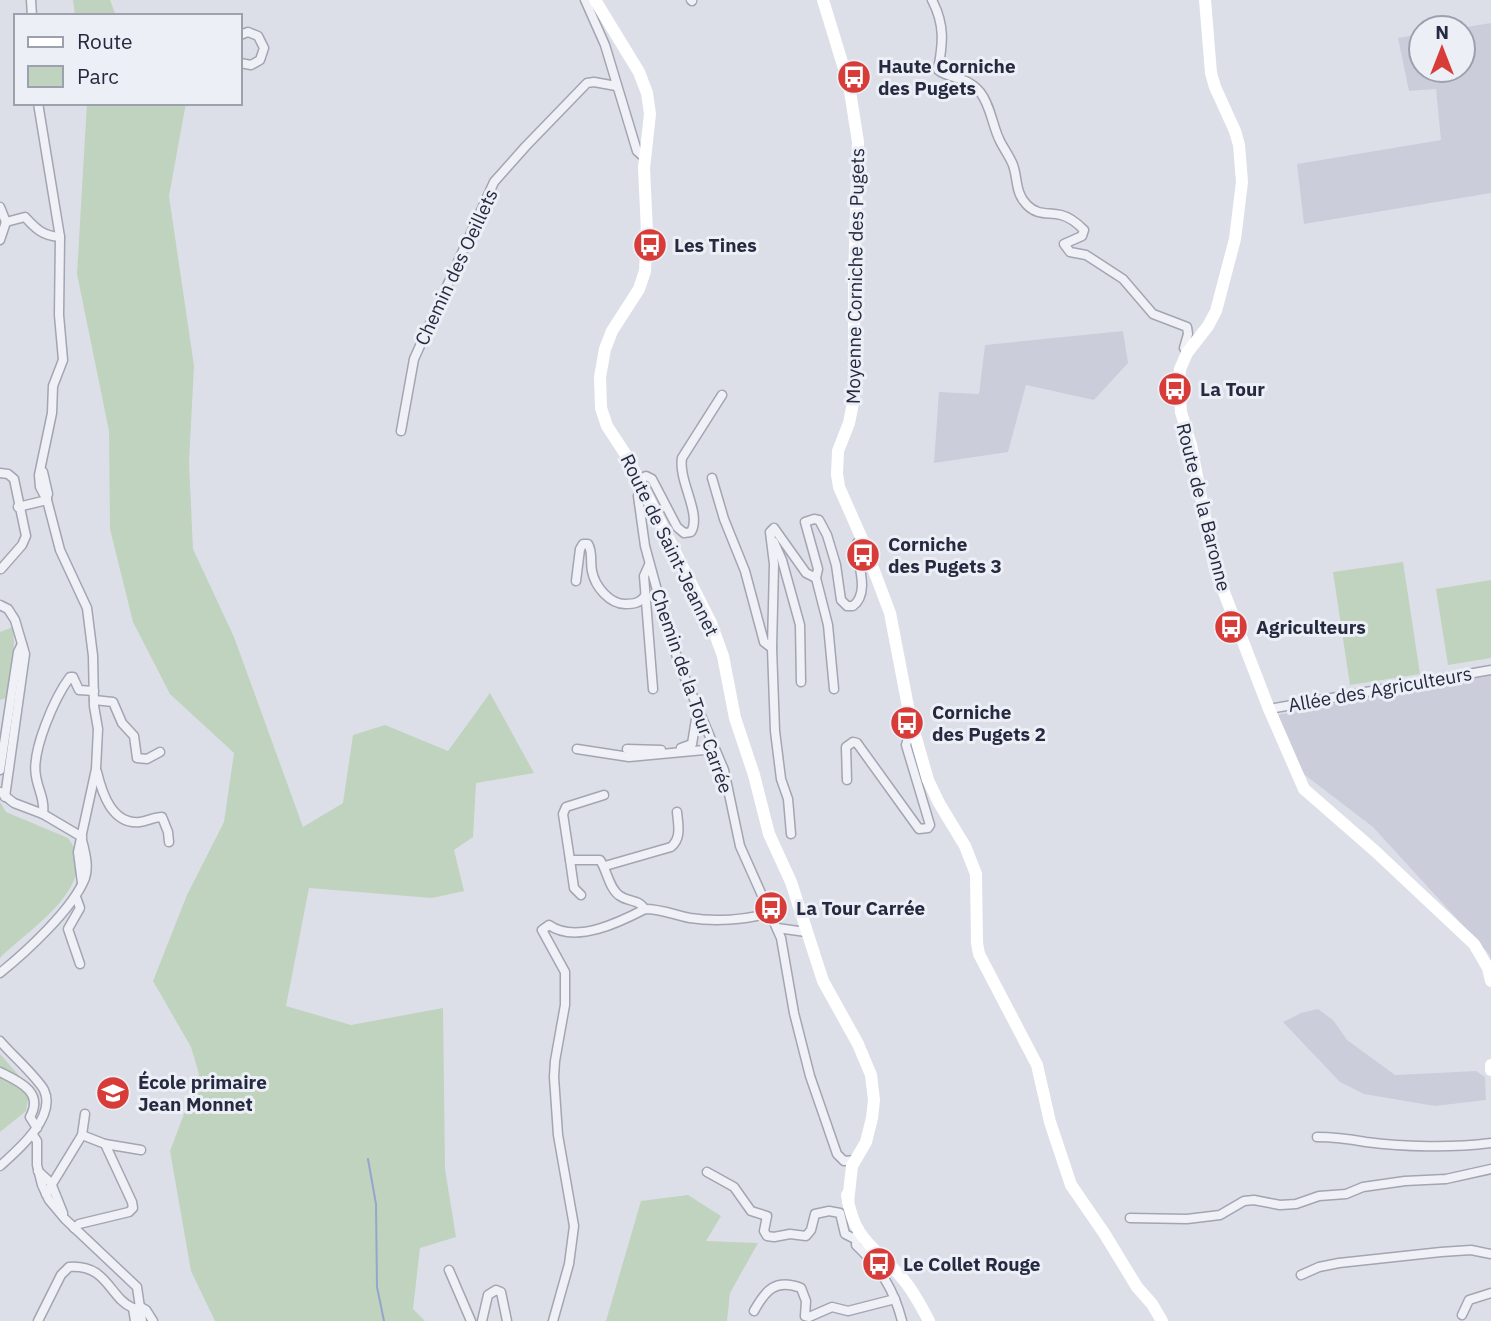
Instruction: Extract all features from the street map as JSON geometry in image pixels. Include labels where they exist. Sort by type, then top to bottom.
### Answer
[{"type":"main road","name":"Route de Saint-Jeannet","points":[[595,0],[639,72],[647,93],[650,122],[645,158],[645,271],[639,289],[608,339],[599,384],[601,408],[607,426],[640,483],[718,639],[735,718],[754,775],[765,824],[791,882],[822,981],[869,1068],[874,1100],[872,1118],[868,1134],[851,1161]]},
{"type":"main road","name":"Moyenne Corniche des Pugets","points":[[823,0],[849,85],[859,142],[853,281],[854,398],[836,464],[839,487],[890,613],[902,683],[931,789],[972,861],[976,874],[979,954],[1037,1065],[1050,1122],[1071,1185],[1162,1321]]},
{"type":"main road","name":"Route de la Baronne","points":[[1205,0],[1205,28],[1214,88],[1239,145],[1241,204],[1235,239],[1216,311],[1187,353],[1180,369],[1179,400],[1191,445],[1210,548],[1222,589],[1304,789],[1474,944],[1488,968],[1491,981]]},
{"type":"main road","points":[[851,1161],[845,1174],[848,1202],[857,1236],[909,1286],[929,1321]]},
{"type":"street","points":[[585,0],[605,45],[637,151],[645,158]]},
{"type":"street","points":[[932,0],[940,19],[944,41],[938,70],[944,75],[960,76],[979,91],[992,114],[998,139],[1014,166],[1016,186],[1024,203],[1034,211],[1045,215],[1062,215],[1076,222],[1084,230],[1082,236],[1064,244],[1070,252],[1086,255],[1123,279],[1153,314],[1186,327],[1187,353]]},
{"type":"street","points":[[242,34],[248,32],[258,36],[264,47],[260,60],[251,65],[242,63]]},
{"type":"street","name":"Chemin des Oeillets","points":[[401,431],[414,359],[494,182],[587,83],[616,86]]},
{"type":"street","points":[[0,972],[32,946],[76,897],[86,876],[87,864],[82,837],[96,769],[93,656],[87,608],[60,550],[40,487],[53,386],[62,360],[59,315],[60,237],[38,105]]},
{"type":"street","points":[[0,206],[6,222],[0,240]]},
{"type":"street","points":[[6,222],[25,218],[38,231],[48,236],[60,237]]},
{"type":"street","points":[[640,483],[651,477],[677,527],[684,533],[691,532],[694,520],[681,470],[682,458],[722,395]]},
{"type":"street","points":[[0,473],[8,474],[13,479],[26,536],[1,569]]},
{"type":"street","points":[[712,478],[724,519],[745,572],[764,642],[772,648]]},
{"type":"street","name":"Chemin de la Tour Carrée","points":[[640,483],[638,496],[649,565],[674,648],[724,770],[740,846],[784,948],[794,1013],[810,1076],[836,1154],[851,1161]]},
{"type":"street","points":[[18,507],[46,500]]},
{"type":"street","points":[[834,689],[828,625],[816,578],[818,569],[805,522],[819,520],[827,535],[839,578],[841,600],[847,606],[853,606],[860,597],[861,580],[856,547],[862,539]]},
{"type":"street","points":[[791,834],[788,799],[780,779],[776,742],[772,648],[774,564],[770,537],[774,528],[806,573],[816,578]]},
{"type":"street","points":[[770,537],[782,560],[800,625],[801,682]]},
{"type":"street","points":[[576,581],[580,549],[583,544],[588,544],[591,548],[592,572],[596,582],[611,600],[617,604],[630,604],[641,602],[645,596]]},
{"type":"street","points":[[649,565],[644,576],[653,689]]},
{"type":"street","points":[[0,605],[12,614],[25,654],[2,794],[82,837]]},
{"type":"street","points":[[0,770],[18,652],[22,645]]},
{"type":"street","name":"Allée des Agriculteurs","points":[[1269,709],[1491,670]]},
{"type":"street","points":[[43,814],[44,803],[36,776],[36,763],[47,718],[70,677],[73,677],[79,690],[113,702],[122,723],[134,736],[137,758],[147,759],[160,752]]},
{"type":"street","points":[[627,749],[673,750],[688,747],[692,744],[698,707]]},
{"type":"street","points":[[846,780],[846,747],[852,742],[857,743],[919,829],[928,828],[930,825],[906,745],[909,736],[914,733]]},
{"type":"street","points":[[577,749],[629,757],[704,750],[709,752],[716,764],[724,770]]},
{"type":"street","points":[[96,769],[104,795],[113,811],[127,820],[140,822],[162,817],[169,842]]},
{"type":"street","points":[[90,799],[96,795],[104,795]]},
{"type":"street","points":[[580,895],[574,888],[563,814],[566,807],[604,795]]},
{"type":"street","points":[[605,866],[677,843],[677,812]]},
{"type":"street","points":[[570,860],[600,860],[614,889],[620,895],[637,901],[645,909],[711,919],[769,913]]},
{"type":"street","points":[[76,897],[80,908],[68,934],[80,964]]},
{"type":"street","points":[[553,1321],[569,1264],[574,1226],[558,1135],[554,1077],[565,1005],[565,972],[542,930],[550,925],[563,933],[585,931],[624,921],[645,909]]},
{"type":"street","points":[[777,928],[786,928],[797,933],[806,932]]},
{"type":"street","points":[[0,1041],[44,1089],[46,1103],[35,1131],[0,1166]]},
{"type":"street","points":[[0,1072],[17,1081],[33,1095],[35,1108],[30,1117],[37,1141],[38,1171],[46,1194],[65,1219],[133,1282],[139,1293],[138,1314]]},
{"type":"street","points":[[46,1194],[82,1135],[85,1114]]},
{"type":"street","points":[[82,1135],[104,1144],[141,1150]]},
{"type":"street","points":[[1317,1137],[1433,1146],[1491,1143]]},
{"type":"street","points":[[74,1228],[79,1224],[129,1212],[133,1208],[104,1144]]},
{"type":"street","points":[[1129,1218],[1187,1219],[1220,1215],[1233,1210],[1244,1201],[1296,1204],[1319,1196],[1346,1194],[1363,1187],[1446,1179],[1491,1169]]},
{"type":"street","points":[[38,1171],[51,1183],[65,1219]]},
{"type":"street","points":[[707,1172],[734,1187],[751,1211],[766,1216],[764,1231],[767,1236],[806,1236],[811,1230],[815,1214],[829,1211],[840,1213],[845,1234],[857,1236],[856,1245],[886,1278],[902,1321]]},
{"type":"street","points":[[1301,1275],[1339,1263],[1471,1250],[1491,1254]]},
{"type":"street","points":[[38,1321],[61,1275],[69,1267],[84,1269],[101,1276],[126,1305],[138,1314],[153,1319]]},
{"type":"street","points":[[449,1270],[471,1321]]},
{"type":"street","points":[[754,1311],[768,1289],[775,1286],[801,1288],[806,1301],[805,1316],[809,1317],[832,1307],[848,1311],[895,1299]]},
{"type":"street","points":[[482,1321],[488,1295],[496,1290],[501,1292],[507,1321]]},
{"type":"street","points":[[1462,1315],[1469,1300],[1491,1293]]},
{"type":"shaded area","points":[[1491,23],[1491,193],[1304,224],[1297,164],[1441,140],[1436,89],[1409,91],[1408,84],[1477,84],[1477,25]]},
{"type":"shaded area","points":[[1407,36],[1407,81],[1398,38]]},
{"type":"shaded area","points":[[1123,331],[1128,363],[1094,400],[1026,385],[1008,452],[934,463],[939,392],[979,394],[985,345]]},
{"type":"shaded area","points":[[1491,673],[1491,960],[1489,954],[1373,827],[1301,772],[1277,715]]},
{"type":"shaded area","points":[[1318,1009],[1333,1020],[1347,1040],[1395,1075],[1476,1071],[1485,1077],[1486,1100],[1435,1106],[1364,1094],[1340,1082],[1283,1022],[1301,1013]]},
{"type":"green space","points":[[73,0],[110,0],[115,14],[75,14]]},
{"type":"green space","points":[[87,105],[186,105],[169,196],[194,366],[189,462],[193,549],[234,637],[303,827],[343,803],[353,735],[385,725],[448,751],[490,693],[534,773],[476,783],[473,837],[454,850],[464,891],[432,898],[309,888],[286,1006],[351,1025],[443,1008],[445,1169],[456,1237],[420,1248],[413,1309],[425,1321],[215,1321],[191,1271],[170,1151],[199,1074],[191,1047],[153,981],[187,895],[224,822],[234,753],[170,694],[133,622],[110,529],[109,431],[77,274]]},
{"type":"green space","points":[[1403,562],[1420,674],[1350,685],[1333,572]]},
{"type":"green space","points":[[1491,580],[1491,658],[1448,665],[1436,589]]},
{"type":"green space","points":[[13,627],[10,694],[0,700],[0,632]]},
{"type":"green space","points":[[0,802],[6,812],[68,838],[77,856],[76,873],[58,905],[0,958]]},
{"type":"green space","points":[[0,1054],[30,1088],[26,1111],[0,1132]]},
{"type":"green space","points":[[688,1195],[721,1216],[706,1241],[758,1243],[730,1293],[727,1321],[606,1321],[641,1201]]},
{"type":"waterway","points":[[368,1159],[376,1204],[377,1287],[384,1321]]},
{"type":"place","name":"Haute Corniche des Pugets","points":[[854,77]]},
{"type":"place","name":"Les Tines","points":[[650,245]]},
{"type":"place","name":"La Tour","points":[[1175,389]]},
{"type":"place","name":"Corniche des Pugets 3","points":[[863,555]]},
{"type":"place","name":"Agriculteurs","points":[[1231,627]]},
{"type":"place","name":"Corniche des Pugets 2","points":[[907,723]]},
{"type":"place","name":"La Tour Carrée","points":[[771,908]]},
{"type":"place","name":"École primaire Jean Monnet","points":[[113,1093]]},
{"type":"place","name":"Le Collet Rouge","points":[[879,1264]]}]
